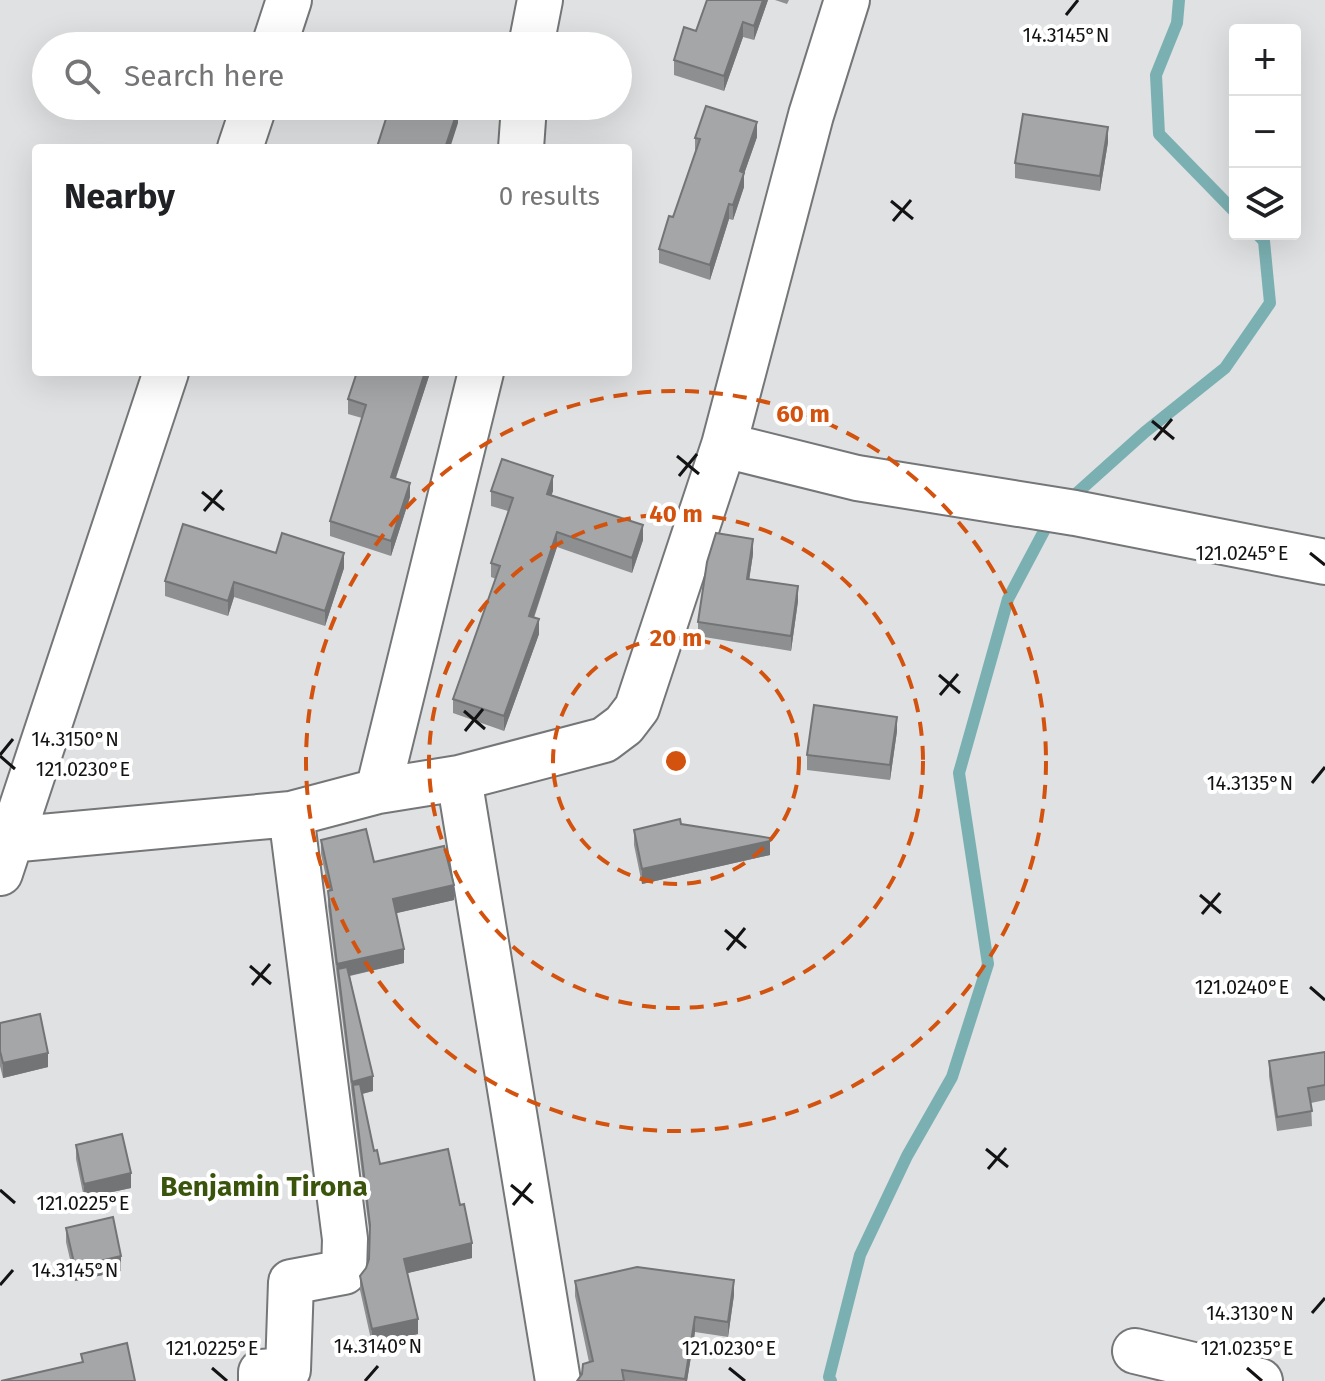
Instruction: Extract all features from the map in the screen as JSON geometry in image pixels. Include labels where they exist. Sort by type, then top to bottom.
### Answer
[{"type":"street","points":[[279,32],[289,0]]},
{"type":"street","points":[[534,32],[540,0]]},
{"type":"street","points":[[165,376],[5,856],[291,814],[378,791],[459,778],[604,740],[624,725],[637,708],[724,445],[811,115],[847,0]]},
{"type":"street","points":[[241,144],[249,120]]},
{"type":"street","points":[[521,144],[523,120]]},
{"type":"street","points":[[378,791],[480,376]]},
{"type":"street","points":[[724,445],[857,478],[1075,513],[1325,562]]},
{"type":"street","points":[[459,778],[558,1381]]},
{"type":"street","points":[[261,1381],[261,1372],[288,1370],[291,1282],[344,1272],[345,1261],[345,1239],[291,814]]},
{"type":"street","points":[[1135,1351],[1260,1381]]},
{"type":"building","points":[[707,0],[763,0],[754,26],[743,22],[724,76],[674,60],[684,27],[696,31]]},
{"type":"building","points":[[706,106],[757,122],[740,171],[744,173],[733,205],[729,204],[710,265],[659,249],[700,139],[695,138]]},
{"type":"building","points":[[1023,114],[1108,127],[1100,176],[1015,163]]},
{"type":"building","points":[[386,120],[454,120],[446,144],[378,144]]},
{"type":"building","points":[[356,376],[424,376],[391,477],[410,483],[391,541],[330,521],[366,405],[348,399]]},
{"type":"building","points":[[502,459],[553,476],[547,494],[643,525],[632,558],[557,532],[529,616],[539,619],[504,716],[453,699],[500,566],[491,563],[513,498],[491,491]]},
{"type":"building","points":[[183,524],[276,553],[282,533],[344,553],[325,611],[234,582],[228,601],[165,581]]},
{"type":"building","points":[[716,533],[753,539],[747,579],[798,586],[791,636],[698,622],[707,562]]},
{"type":"building","points":[[814,705],[897,717],[890,765],[807,755]]},
{"type":"building","points":[[680,819],[681,824],[770,838],[770,841],[642,869],[634,830]]},
{"type":"building","points":[[366,829],[374,862],[444,846],[454,885],[393,899],[404,949],[337,964],[328,891],[332,890],[321,840]]},
{"type":"building","points":[[347,967],[373,1076],[352,1082],[338,969]]},
{"type":"building","points":[[40,1014],[48,1053],[3,1063],[0,1023]]},
{"type":"building","points":[[1325,1052],[1325,1085],[1308,1088],[1312,1111],[1277,1117],[1269,1061]]},
{"type":"building","points":[[360,1084],[374,1151],[377,1150],[380,1164],[448,1149],[472,1243],[404,1259],[418,1319],[372,1329],[360,1276],[369,1259],[370,1225],[353,1085]]},
{"type":"building","points":[[122,1134],[131,1173],[84,1184],[76,1145]]},
{"type":"building","points":[[113,1217],[121,1256],[75,1267],[66,1228]]},
{"type":"building","points":[[637,1267],[734,1280],[728,1322],[695,1317],[685,1379],[622,1370],[624,1381],[577,1381],[583,1364],[593,1361],[575,1281]]},
{"type":"building","points":[[127,1343],[135,1381],[1,1381],[83,1362],[81,1354]]},
{"type":"waterway","points":[[1179,0],[1177,23],[1156,75],[1159,134],[1229,206]]},
{"type":"waterway","points":[[1068,501],[1145,432],[1225,368],[1270,303],[1263,240]]},
{"type":"waterway","points":[[831,1381],[829,1377],[860,1255],[907,1156],[952,1077],[988,964],[959,773],[1008,599],[1052,516]]},
{"type":"district","name":"Benjamin Tirona","points":[[264,1186]]}]
